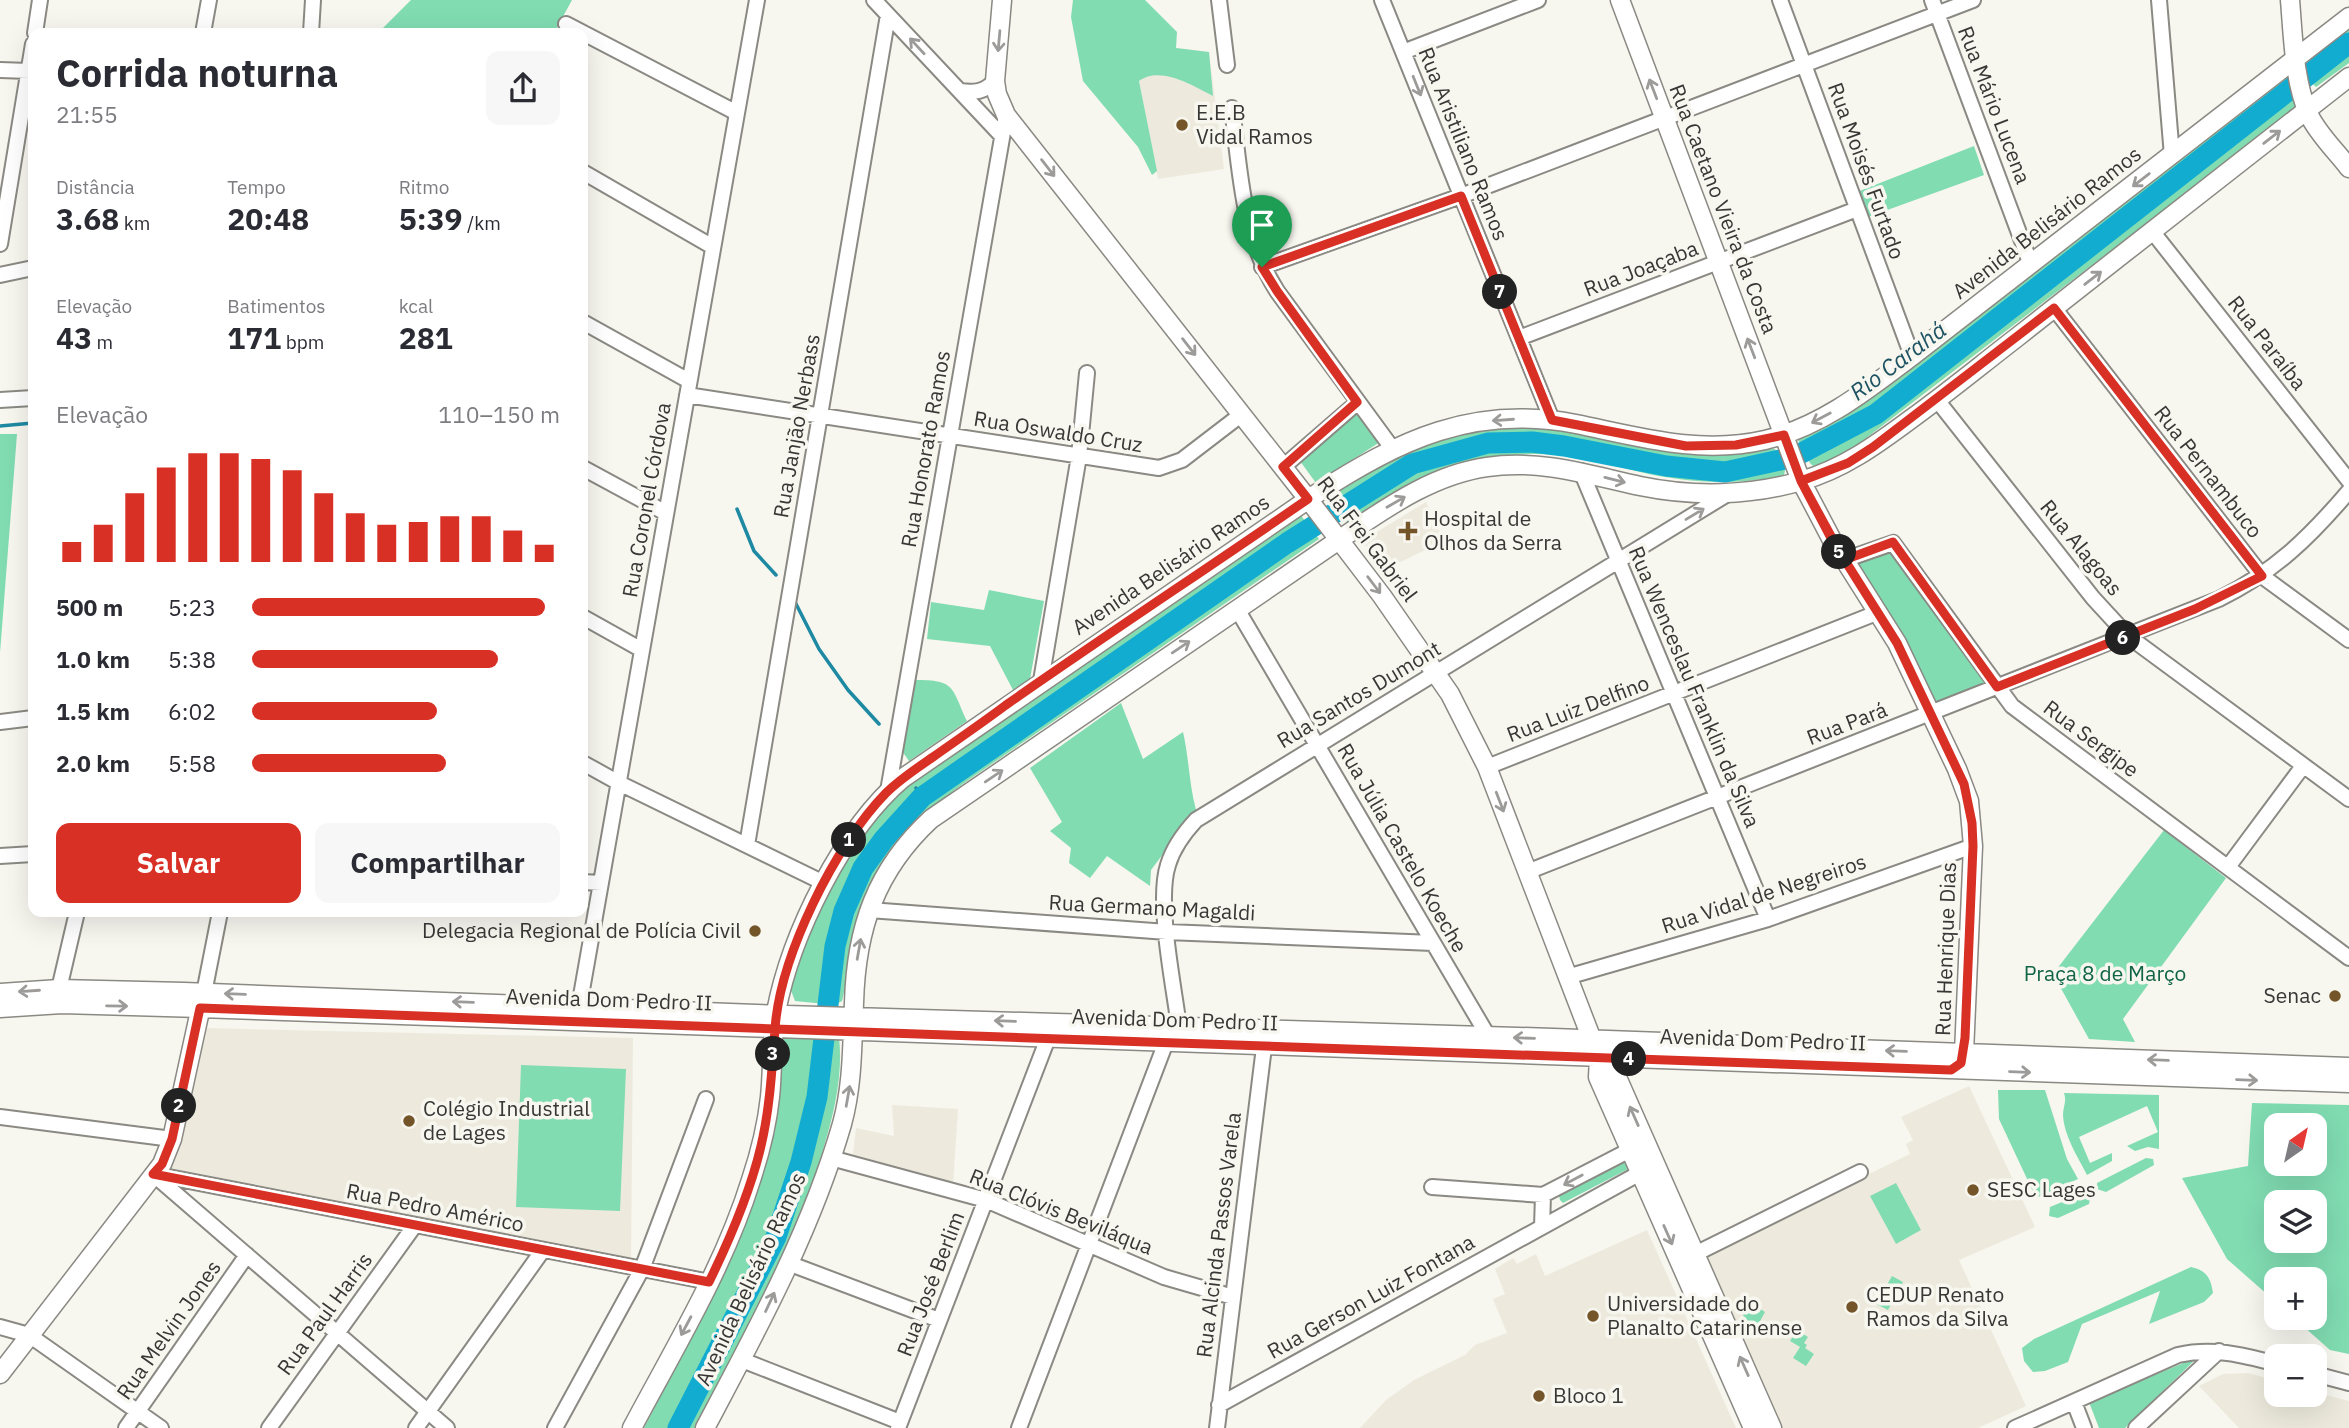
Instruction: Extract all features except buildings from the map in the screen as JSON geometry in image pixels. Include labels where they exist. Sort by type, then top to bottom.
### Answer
[{"type":"main road","name":"Rua Frei Gabriel","points":[[1002,0],[995,81],[1006,115],[1311,502],[1436,672],[1462,715],[1487,767],[1599,1058]]},
{"type":"main road","name":"Rua Caetano Vieira da Costa","points":[[1620,0],[1800,476],[1844,560],[1879,612]]},
{"type":"main road","points":[[2290,0],[2296,65],[2306,105],[2315,124],[2349,168]]},
{"type":"main road","name":"Avenida Belisário Ramos","points":[[632,1428],[709,1282],[738,1216],[760,1149],[770,1097],[775,1021],[795,948],[824,883],[856,828],[888,791],[1041,681],[1311,502],[1349,472],[1391,448],[1442,430],[1517,419],[1552,420],[1686,446],[1786,440],[1912,356],[2172,156],[2296,65],[2349,17]]},
{"type":"main road","name":"Avenida Belisário Ramos","points":[[705,1428],[742,1360],[788,1262],[831,1158],[849,1093],[849,1024],[858,953],[869,910],[890,867],[931,818],[1237,609],[1336,535],[1406,496],[1460,473],[1487,467],[1525,464],[1581,471],[1667,491],[1729,493],[1767,489],[1800,476],[1848,463],[1937,400],[2152,231],[2306,105],[2349,77]]},
{"type":"main road","name":"Rua Henrique Dias","points":[[1879,612],[1897,643],[1964,784],[1972,823],[1964,1054]]},
{"type":"main road","name":"Avenida Dom Pedro II","points":[[0,993],[59,989],[202,1000],[849,1024],[1048,1038],[1264,1047],[2349,1083]]},
{"type":"main road","points":[[0,1374],[162,1164],[172,1139],[202,1000]]},
{"type":"main road","name":"Avenida Dom Pedro II","points":[[0,1008],[202,1000],[579,1007],[775,1021]]},
{"type":"main road","name":"Avenida Dom Pedro II","points":[[849,1024],[1179,1027],[2349,1067]]},
{"type":"main road","points":[[1951,1070],[1961,1063],[1964,1054]]},
{"type":"main road","points":[[1599,1058],[1598,1077],[1753,1428]]},
{"type":"main road","points":[[1599,1058],[1616,1075],[1772,1428]]},
{"type":"main road","points":[[1630,1150],[1652,1157]]},
{"type":"main road","points":[[1640,1172],[1652,1157]]},
{"type":"street","points":[[36,28],[40,0]]},
{"type":"street","points":[[204,28],[209,0]]},
{"type":"street","points":[[311,28],[313,0]]},
{"type":"street","name":"Rua Coronel Córdova","points":[[579,1007],[757,0]]},
{"type":"street","points":[[874,0],[1001,135]]},
{"type":"street","points":[[1219,0],[1227,65]]},
{"type":"street","name":"Rua Aristiliano Ramos","points":[[1382,0],[1552,420]]},
{"type":"street","points":[[1403,52],[1538,0]]},
{"type":"street","name":"Rua Moisés Furtado","points":[[1780,0],[1912,356]]},
{"type":"street","points":[[1262,267],[1461,196],[1804,65],[1934,7],[1973,0]]},
{"type":"street","points":[[2159,0],[2172,156]]},
{"type":"street","name":"Rua Mário Lucena","points":[[1934,7],[2031,265]]},
{"type":"street","name":"Rua Janjão Nerbass","points":[[747,845],[888,15]]},
{"type":"street","points":[[566,24],[574,28]]},
{"type":"street","points":[[588,35],[737,113]]},
{"type":"street","points":[[0,70],[28,71]]},
{"type":"street","points":[[0,244],[28,77]]},
{"type":"street","points":[[960,91],[979,92],[995,81]]},
{"type":"street","points":[[1232,108],[1249,229],[1262,267],[1391,448]]},
{"type":"street","name":"Rua Honorato Ramos","points":[[888,791],[1006,115]]},
{"type":"street","points":[[588,175],[713,247]]},
{"type":"street","name":"Rua Joaçaba","points":[[1518,338],[1857,209]]},
{"type":"street","name":"Rua Paraíba","points":[[2152,231],[2349,481]]},
{"type":"street","points":[[0,275],[28,269]]},
{"type":"street","name":"Rua Pernambuco","points":[[2054,308],[2262,576],[2349,640]]},
{"type":"street","name":"Rua Oswaldo Cruz","points":[[588,325],[688,388],[820,416],[1144,466],[1171,465],[1182,460],[1242,414]]},
{"type":"street","points":[[1041,681],[1079,456],[1087,373]]},
{"type":"street","points":[[0,400],[28,398]]},
{"type":"street","name":"Rua Alagoas","points":[[1937,400],[2093,598],[2127,636],[2349,799]]},
{"type":"street","points":[[1283,467],[1357,402]]},
{"type":"street","points":[[588,471],[666,513]]},
{"type":"street","name":"Rua Wenceslau Franklin da Silva","points":[[1581,471],[1768,919]]},
{"type":"street","name":"Rua Pará","points":[[1527,872],[2219,599],[2262,576],[2304,541],[2349,491]]},
{"type":"street","name":"Rua Santos Dumont","points":[[1179,1027],[1167,932],[1164,882],[1168,865],[1186,832],[1209,811],[1729,493]]},
{"type":"street","name":"Rua Sergipe","points":[[1844,560],[1893,542],[2012,706],[2349,958]]},
{"type":"street","name":"Rua Júlia Castelo Koeche","points":[[1237,609],[1488,1037]]},
{"type":"street","name":"Rua Luiz Delfino","points":[[1487,767],[1879,612]]},
{"type":"street","points":[[588,620],[642,650]]},
{"type":"street","points":[[0,722],[28,719]]},
{"type":"street","points":[[588,766],[824,883]]},
{"type":"street","points":[[2228,867],[2303,766]]},
{"type":"street","name":"Rua Vidal de Negreiros","points":[[1567,977],[1768,919],[1973,846]]},
{"type":"street","points":[[0,856],[28,853]]},
{"type":"street","points":[[588,882],[601,883]]},
{"type":"street","name":"Rua Germano Magaldi","points":[[869,910],[1167,932],[1433,943]]},
{"type":"street","points":[[59,989],[76,917]]},
{"type":"street","points":[[202,1000],[219,917]]},
{"type":"street","name":"Rua José Berlim","points":[[899,1425],[1048,1038]]},
{"type":"street","points":[[1019,1428],[1166,1042]]},
{"type":"street","name":"Rua Alcinda Passos Varela","points":[[1217,1428],[1264,1047]]},
{"type":"street","points":[[555,1428],[642,1269],[706,1099]]},
{"type":"street","points":[[0,1117],[172,1139]]},
{"type":"street","points":[[1432,1187],[1544,1195],[1630,1150]]},
{"type":"street","name":"Rua Clóvis Beviláqua","points":[[831,1158],[986,1200],[1164,1277],[1233,1297]]},
{"type":"street","name":"Rua Gerson Luiz Fontana","points":[[1219,1405],[1640,1172]]},
{"type":"street","points":[[1695,1254],[1860,1172]]},
{"type":"street","points":[[153,1174],[447,1428]]},
{"type":"street","name":"Rua Pedro Américo","points":[[153,1174],[709,1282]]},
{"type":"street","points":[[1542,1227],[1544,1195]]},
{"type":"street","name":"Rua Paul Harris","points":[[268,1428],[415,1225]]},
{"type":"street","points":[[416,1428],[543,1250]]},
{"type":"street","name":"Rua Melvin Jones","points":[[126,1428],[247,1255]]},
{"type":"street","points":[[788,1262],[939,1320]]},
{"type":"street","points":[[0,1327],[29,1335],[161,1428]]},
{"type":"street","points":[[2015,1428],[2178,1355],[2219,1351],[2264,1361]]},
{"type":"street","points":[[2136,1428],[2219,1351]]},
{"type":"street","points":[[742,1360],[899,1425]]},
{"type":"street","points":[[2327,1377],[2349,1383]]},
{"type":"street","points":[[2074,1402],[2084,1428]]},
{"type":"shaded area","name":"E.E.B Vidal Ramos","points":[[1176,48],[1209,52],[1224,169],[1158,179],[1139,81]]},
{"type":"shaded area","name":"Hospital de Olhos da Serra","points":[[1426,502],[1444,541],[1382,571],[1362,541]]},
{"type":"shaded area","name":"Colégio Industrial de Lages","points":[[204,1028],[633,1038],[631,1259],[170,1170],[181,1146]]},
{"type":"shaded area","name":"CEDUP Renato Ramos da Silva","points":[[1969,1086],[2035,1227],[1959,1260],[2026,1406],[1978,1428],[1778,1428],[1701,1256],[1910,1154],[1906,1144],[1913,1140],[1901,1117]]},
{"type":"shaded area","points":[[892,1105],[958,1109],[953,1184],[853,1154],[856,1128],[894,1136]]},
{"type":"shaded area","name":"Universidade do Planalto Catarinense","points":[[1647,1230],[1736,1428],[1360,1428],[1386,1400],[1414,1380],[1465,1355],[1475,1345],[1507,1333],[1493,1299],[1505,1294],[1495,1269],[1513,1258],[1517,1264],[1536,1254],[1545,1276]]},
{"type":"shaded area","points":[[2248,1373],[2264,1377],[2264,1407],[2327,1407],[2327,1395],[2349,1401],[2349,1428],[2239,1428],[2199,1386],[2223,1374]]},
{"type":"green space","points":[[411,0],[572,0],[557,28],[383,28]]},
{"type":"green space","points":[[1073,0],[1145,0],[1177,32],[1176,48],[1209,52],[1213,96],[1167,76],[1157,75],[1139,81],[1157,171],[1152,175],[1138,147],[1083,81],[1071,17]]},
{"type":"green space","points":[[2349,27],[2349,63],[2316,87],[2311,82],[2308,63]]},
{"type":"green space","points":[[2286,77],[2292,80],[2297,97],[2296,109],[1861,442],[1826,461],[1813,466],[1810,463],[1798,440],[1800,435]]},
{"type":"green space","points":[[1974,146],[1984,175],[1868,217],[1857,192]]},
{"type":"green space","points":[[1358,409],[1380,442],[1316,483],[1300,461]]},
{"type":"green space","points":[[1507,426],[1565,429],[1621,444],[1670,452],[1715,454],[1775,449],[1785,471],[1784,475],[1748,481],[1694,481],[1658,476],[1582,458],[1530,454],[1475,462],[1449,470],[1399,493],[1347,523],[1324,495],[1385,457],[1465,430]]},
{"type":"green space","points":[[0,434],[17,434],[0,653]]},
{"type":"green space","points":[[1299,513],[1319,539],[967,781],[923,817],[889,857],[864,903],[848,959],[842,1001],[835,1005],[795,1001],[789,985],[813,921],[855,839],[899,788]]},
{"type":"green space","points":[[1892,547],[1994,686],[1931,710],[1848,562]]},
{"type":"green space","points":[[989,590],[1044,601],[1030,679],[1013,690],[990,646],[927,639],[931,602],[984,610]]},
{"type":"green space","points":[[915,680],[945,684],[954,693],[967,721],[909,761],[902,751]]},
{"type":"green space","points":[[1121,703],[1143,759],[1183,732],[1187,751],[1196,810],[1151,870],[1150,886],[1107,856],[1090,878],[1069,863],[1071,848],[1050,831],[1062,822],[1030,768]]},
{"type":"green space","name":"Praça 8 de Março","points":[[2164,830],[2226,878],[2123,1019],[2135,1042],[2089,1039],[2053,974]]},
{"type":"green space","points":[[784,1037],[839,1037],[840,1064],[829,1130],[800,1217],[769,1288],[700,1428],[644,1428],[700,1320],[757,1193],[777,1105]]},
{"type":"green space","points":[[521,1065],[626,1069],[620,1211],[516,1207]]},
{"type":"green space","points":[[1998,1090],[2045,1090],[2067,1159],[2078,1179],[2036,1198],[1999,1119]]},
{"type":"green space","points":[[2064,1093],[2159,1095],[2159,1149],[2148,1147],[2135,1151],[2127,1146],[2158,1132],[2147,1106],[2079,1137],[2090,1163],[2112,1153],[2112,1161],[2087,1175],[2066,1131],[2063,1115]]},
{"type":"green space","points":[[2252,1103],[2349,1105],[2349,1354],[2330,1350],[2327,1344],[2323,1344],[2308,1330],[2327,1330],[2327,1267],[2264,1267],[2264,1292],[2227,1259],[2182,1178],[2248,1166]]},
{"type":"green space","points":[[2146,1158],[2153,1159],[2154,1165],[2106,1192],[2097,1189],[2097,1183]]},
{"type":"green space","points":[[1627,1160],[1632,1167],[1563,1203],[1560,1200],[1559,1196]]},
{"type":"green space","points":[[1896,1183],[1921,1230],[1896,1244],[1870,1196]]},
{"type":"green space","points":[[2084,1193],[2090,1199],[2089,1204],[2058,1218],[2049,1216],[2050,1207]]},
{"type":"green space","points":[[2191,1267],[2204,1273],[2211,1283],[2213,1293],[2204,1302],[2149,1324],[2160,1291],[2082,1324],[2068,1362],[2045,1371],[2033,1372],[2024,1361],[2022,1348],[2034,1339]]},
{"type":"green space","points":[[1892,1276],[1903,1282],[1888,1310],[1876,1304]]},
{"type":"green space","points":[[1756,1306],[1765,1312],[1752,1336],[1741,1310]]},
{"type":"green space","points":[[1797,1330],[1808,1337],[1804,1343],[1807,1345],[1805,1348],[1814,1354],[1806,1366],[1793,1358],[1800,1347],[1790,1341]]},
{"type":"green space","points":[[2198,1357],[2125,1428],[2099,1428],[2089,1402]]},
{"type":"waterway","name":"Rio Carahá","points":[[678,1428],[776,1237],[801,1162],[817,1097],[835,946],[844,911],[863,868],[884,839],[922,797],[1287,543],[1412,464],[1488,443],[1532,442],[1666,466],[1725,472],[1794,457],[1876,414],[2349,43]]},
{"type":"waterway","points":[[0,426],[28,423]]},
{"type":"waterway","points":[[737,509],[754,551],[776,575]]},
{"type":"waterway","points":[[794,600],[819,649],[848,690],[879,724]]},
{"type":"waterway","points":[[916,788],[922,797]]},
{"type":"place","name":"E.E.B Vidal Ramos","points":[[1182,125]]},
{"type":"place","name":"Hospital de Olhos da Serra","points":[[1408,531]]},
{"type":"place","name":"Delegacia Regional de Polícia Civil","points":[[755,931]]},
{"type":"place","name":"Senac","points":[[2335,996]]},
{"type":"place","name":"Colégio Industrial de Lages","points":[[409,1121]]},
{"type":"place","name":"SESC Lages","points":[[1973,1190]]},
{"type":"place","name":"CEDUP Renato Ramos da Silva","points":[[1852,1307]]},
{"type":"place","name":"Universidade do Planalto Catarinense","points":[[1593,1316]]},
{"type":"place","name":"Bloco 1","points":[[1539,1396]]},
{"type":"route","points":[[1262,267],[1357,402],[1283,467],[1308,499],[1041,681],[888,791],[856,828],[824,883],[784,980],[775,1029],[200,1008],[172,1139],[162,1164],[153,1174],[709,1282],[738,1216],[760,1149],[770,1097],[775,1029],[1951,1070],[1961,1063],[1965,1038],[1973,846],[1969,802],[1964,784],[1897,643],[1879,612],[1844,560],[1832,540],[1801,481],[1848,463],[1873,447],[2054,308],[2262,576],[2219,599],[1997,687],[1893,542],[1844,560],[1801,481],[1784,435],[1736,445],[1686,446],[1552,420],[1461,196],[1262,267]]}]
